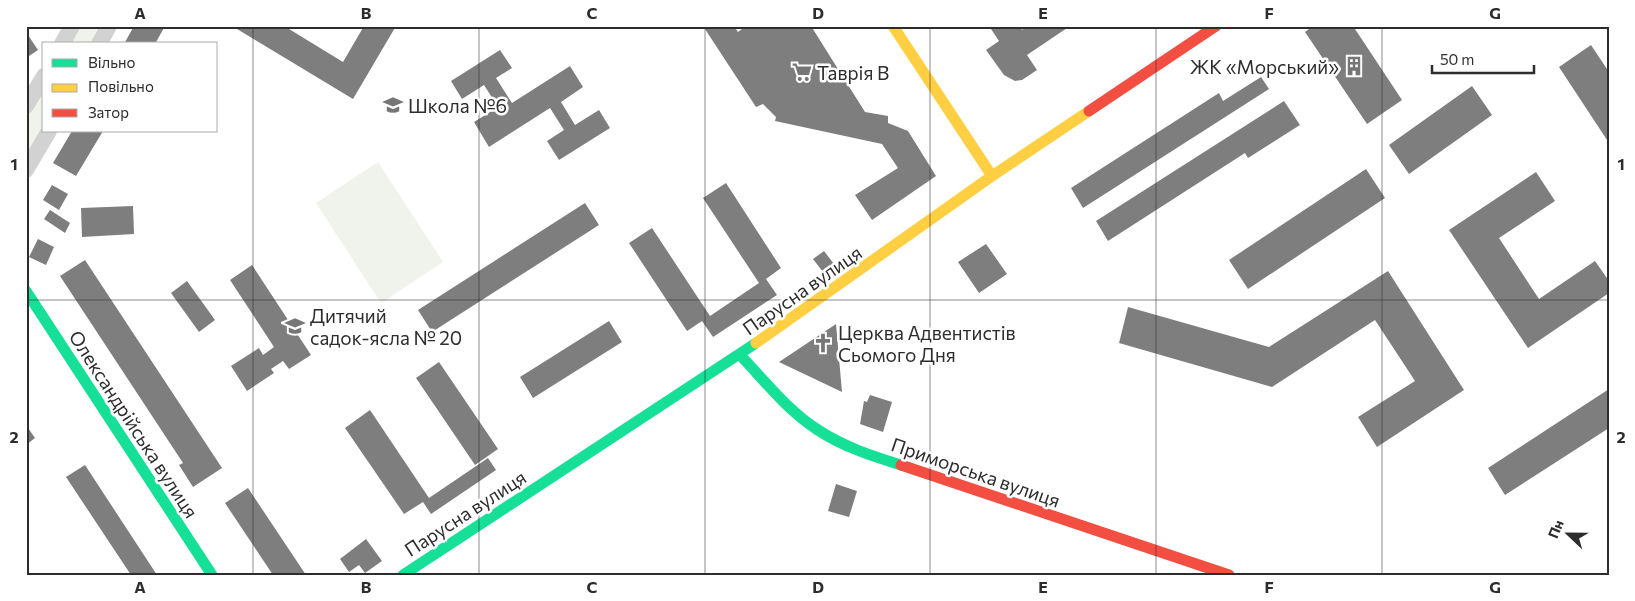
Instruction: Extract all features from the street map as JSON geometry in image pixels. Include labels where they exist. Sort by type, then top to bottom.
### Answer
[{"type":"street","points":[[63,42],[72,26]]},
{"type":"street","points":[[100,42],[109,26]]},
{"type":"street","points":[[893,26],[992,176]]},
{"type":"street","name":"Парусна вулиця","points":[[404,575],[740,355],[992,176],[1216,26]]},
{"type":"street","points":[[26,106],[42,79]]},
{"type":"street","points":[[26,170],[48,132]]},
{"type":"street","name":"Олександрійська вулиця","points":[[26,291],[212,575]]},
{"type":"street","name":"Приморська вулиця","points":[[740,355],[802,419],[851,447],[1230,575]]},
{"type":"shaded area","points":[[78,26],[104,26],[95,42],[69,42]]},
{"type":"shaded area","points":[[42,89],[43,132],[26,162],[26,117]]},
{"type":"shaded area","points":[[378,162],[443,262],[381,303],[316,203]]},
{"type":"building","points":[[134,26],[165,26],[156,42],[125,42]]},
{"type":"building","points":[[232,26],[290,26],[289,29],[343,62],[364,26],[396,26],[353,99]]},
{"type":"building","points":[[703,26],[734,26],[738,32],[746,26],[811,26],[865,112],[888,116],[888,123],[908,131],[936,176],[872,220],[855,195],[898,168],[882,144],[775,121],[776,117],[763,104],[756,107]]},
{"type":"building","points":[[989,26],[1021,26],[1022,30],[1027,26],[1070,26],[1027,55],[1037,70],[1022,80],[1015,81],[1004,75],[986,50],[999,41]]},
{"type":"building","name":"ЖК «Морський»","points":[[1313,26],[1353,26],[1402,100],[1367,124],[1305,32]]},
{"type":"building","points":[[26,32],[38,50],[26,58]]},
{"type":"building","points":[[1591,45],[1609,72],[1609,143],[1559,67]]},
{"type":"building","points":[[500,50],[512,68],[496,78],[512,103],[570,66],[583,87],[561,102],[575,125],[599,110],[610,128],[559,160],[547,141],[564,130],[550,108],[489,147],[474,122],[498,107],[484,85],[462,99],[451,81]]},
{"type":"building","points":[[1261,77],[1269,89],[1083,208],[1071,188],[1219,93],[1223,101]]},
{"type":"building","points":[[1472,86],[1492,115],[1409,174],[1389,145]]},
{"type":"building","points":[[1284,101],[1300,125],[1248,158],[1245,153],[1108,241],[1096,221]]},
{"type":"building","points":[[71,132],[102,132],[76,176],[53,163]]},
{"type":"building","points":[[1366,169],[1385,198],[1248,289],[1229,260]]},
{"type":"building","points":[[1536,172],[1555,201],[1499,238],[1539,299],[1595,261],[1609,281],[1609,293],[1528,348],[1449,230]]},
{"type":"building","points":[[726,183],[781,268],[766,279],[777,295],[713,337],[702,321],[687,331],[629,243],[652,228],[710,316],[759,283],[703,198]]},
{"type":"building","points":[[52,185],[68,194],[59,210],[43,200]]},
{"type":"building","points":[[585,203],[599,225],[432,332],[418,310]]},
{"type":"building","points":[[133,206],[134,234],[82,237],[81,208]]},
{"type":"building","points":[[50,210],[70,223],[65,233],[44,219]]},
{"type":"building","points":[[38,239],[54,247],[46,265],[29,257]]},
{"type":"building","points":[[986,244],[1007,274],[979,293],[958,262]]},
{"type":"building","points":[[824,251],[834,264],[823,272],[813,259]]},
{"type":"building","points":[[85,260],[222,468],[193,487],[179,465],[183,463],[60,276]]},
{"type":"building","points":[[252,265],[311,355],[289,369],[283,361],[271,369],[274,373],[247,391],[231,366],[259,348],[263,355],[274,347],[230,280]]},
{"type":"building","points":[[1388,271],[1464,390],[1377,447],[1358,417],[1415,381],[1375,320],[1272,387],[1119,343],[1128,307],[1269,347]]},
{"type":"building","points":[[187,281],[215,320],[199,332],[171,293]]},
{"type":"building","points":[[609,321],[622,342],[533,398],[520,377]]},
{"type":"building","name":"Церква Адвентистів Сьомого Дня","points":[[836,324],[842,392],[779,362]]},
{"type":"building","points":[[439,362],[498,449],[475,465],[416,378]]},
{"type":"building","points":[[1609,389],[1609,428],[1505,495],[1488,468]]},
{"type":"building","points":[[870,395],[892,402],[883,432],[860,424],[864,401],[867,402]]},
{"type":"building","points":[[370,410],[429,498],[488,458],[496,470],[431,514],[423,502],[404,514],[345,428]]},
{"type":"building","points":[[26,425],[35,438],[26,445]]},
{"type":"building","points":[[85,465],[157,575],[131,575],[66,477]]},
{"type":"building","points":[[836,484],[857,491],[849,517],[828,511]]},
{"type":"building","points":[[248,488],[306,575],[273,575],[225,503]]},
{"type":"building","points":[[366,539],[382,561],[365,573],[359,565],[349,572],[340,559]]},
{"type":"traffic: fast","points":[[26,291],[212,575]]},
{"type":"traffic: fast","points":[[403,575],[756,343]]},
{"type":"traffic: fast","points":[[740,355],[787,405],[818,430],[848,446],[901,465]]},
{"type":"traffic: slow","points":[[893,26],[992,176]]},
{"type":"traffic: slow","points":[[756,343],[992,176],[1089,111]]},
{"type":"traffic: jam","points":[[1089,111],[1216,26]]},
{"type":"traffic: jam","points":[[901,465],[1229,575]]},
{"type":"place","name":"ЖК «Морський»","points":[[1354,66]]},
{"type":"place","name":"Таврія В","points":[[802,72]]},
{"type":"place","name":"Школа №6","points":[[393,105]]},
{"type":"place","name":"Дитячий садок-ясла № 20","points":[[295,326]]},
{"type":"place","name":"Церква Адвентистів Сьомого Дня","points":[[823,343]]}]
